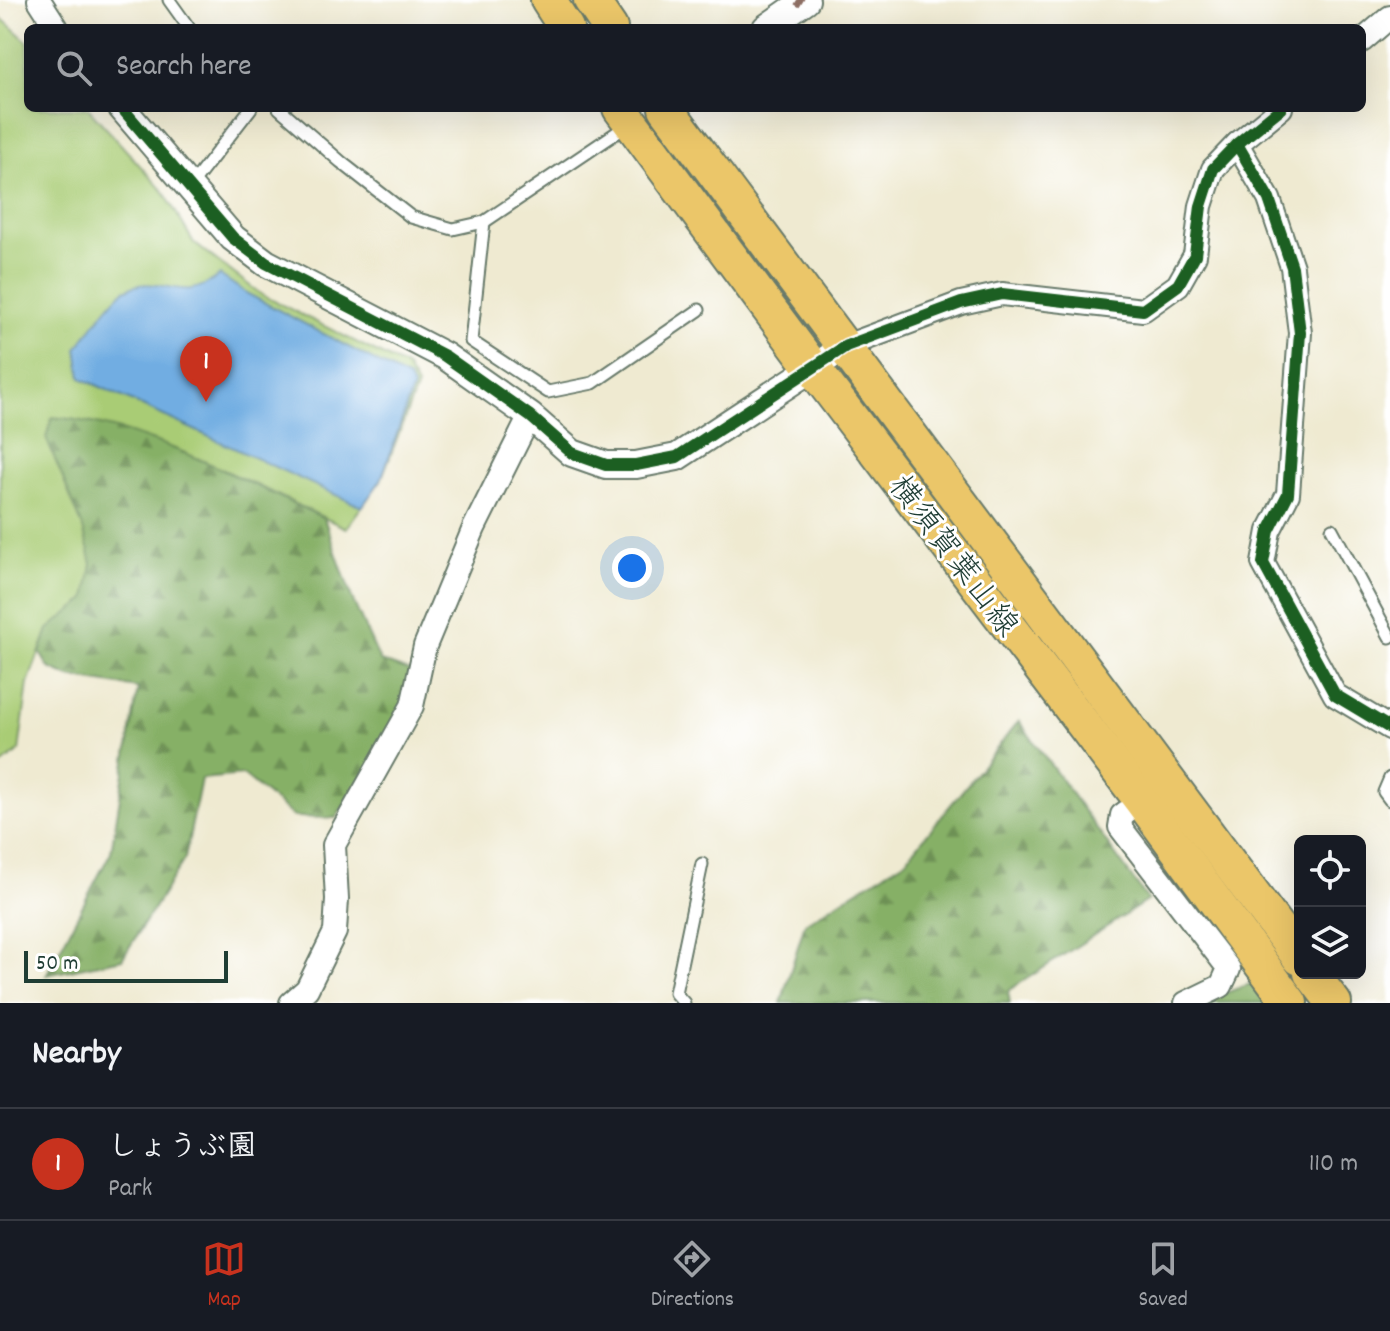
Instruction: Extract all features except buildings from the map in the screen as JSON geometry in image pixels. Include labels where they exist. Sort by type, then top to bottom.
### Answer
[{"type":"main road","points":[[548,0],[563,24]]},
{"type":"main road","points":[[591,0],[607,24]]},
{"type":"main road","name":"横須賀葉山線","points":[[669,112],[1294,950]]},
{"type":"main road","name":"横須賀葉山線","points":[[634,113],[813,368],[1141,800],[1290,1003]]},
{"type":"main road","points":[[1316,979],[1334,1003]]},
{"type":"street","points":[[39,0],[54,24]]},
{"type":"street","points":[[772,24],[806,0]]},
{"type":"street","points":[[1366,38],[1390,17]]},
{"type":"street","points":[[125,112],[233,238],[266,263],[445,356],[530,416],[572,453],[606,465],[636,465],[677,457],[846,346],[961,303],[1002,294],[1143,310],[1178,285],[1195,255],[1201,206],[1213,169],[1237,144],[1276,112]]},
{"type":"street","points":[[1237,144],[1269,199],[1292,267],[1300,333],[1288,494],[1269,531],[1263,563],[1335,695],[1390,728]]},
{"type":"street","points":[[291,1003],[307,989],[335,932],[334,845],[412,706],[425,646],[474,528],[530,416]]},
{"type":"street","points":[[1169,781],[1122,815],[1120,827],[1229,969],[1221,986],[1186,1003]]},
{"type":"lane","points":[[169,0],[186,24]]},
{"type":"lane","points":[[190,188],[248,112]]},
{"type":"lane","points":[[284,112],[411,217],[453,229],[484,222],[634,113]]},
{"type":"lane","points":[[484,222],[471,341],[548,392],[593,383],[699,310]]},
{"type":"lane","points":[[1332,529],[1390,637]]},
{"type":"lane","points":[[1390,778],[1384,792],[1390,800]]},
{"type":"lane","points":[[684,1003],[675,993],[702,864]]},
{"type":"green space","points":[[0,17],[24,38],[24,112],[92,112],[164,192],[194,243],[262,295],[406,367],[417,386],[381,480],[346,528],[240,477],[164,445],[89,422],[52,417],[46,438],[82,525],[92,564],[86,599],[48,629],[28,683],[19,751],[0,766]]},
{"type":"green space","points":[[52,417],[88,422],[158,442],[324,518],[353,601],[380,661],[428,678],[336,818],[294,817],[243,775],[201,779],[185,858],[122,959],[46,975],[111,852],[138,688],[70,677],[49,668],[40,653],[48,629],[86,599],[92,564],[82,525],[46,438]]},
{"type":"green space","points":[[1019,721],[1148,900],[1008,991],[1010,1003],[781,1003],[805,923],[906,860]]},
{"type":"green space","points":[[1253,983],[1269,1003],[1197,1003]]},
{"type":"water","points":[[220,275],[246,293],[409,379],[413,387],[381,480],[362,507],[81,378],[77,348],[125,290],[150,284],[193,289]]},
{"type":"marked path","points":[[797,0],[802,3]]},
{"type":"cycle path","points":[[125,112],[233,238],[266,263],[445,356],[530,416],[572,453],[606,465],[636,465],[677,457],[846,346],[961,303],[1002,294],[1143,310],[1178,285],[1195,255],[1201,206],[1213,169],[1237,144]]},
{"type":"cycle path","points":[[1276,112],[1237,144],[1269,199],[1292,267],[1300,333],[1288,494],[1269,531],[1263,563],[1335,695],[1390,728]]},
{"type":"place","name":"しょうぶ園","points":[[206,402]]}]
